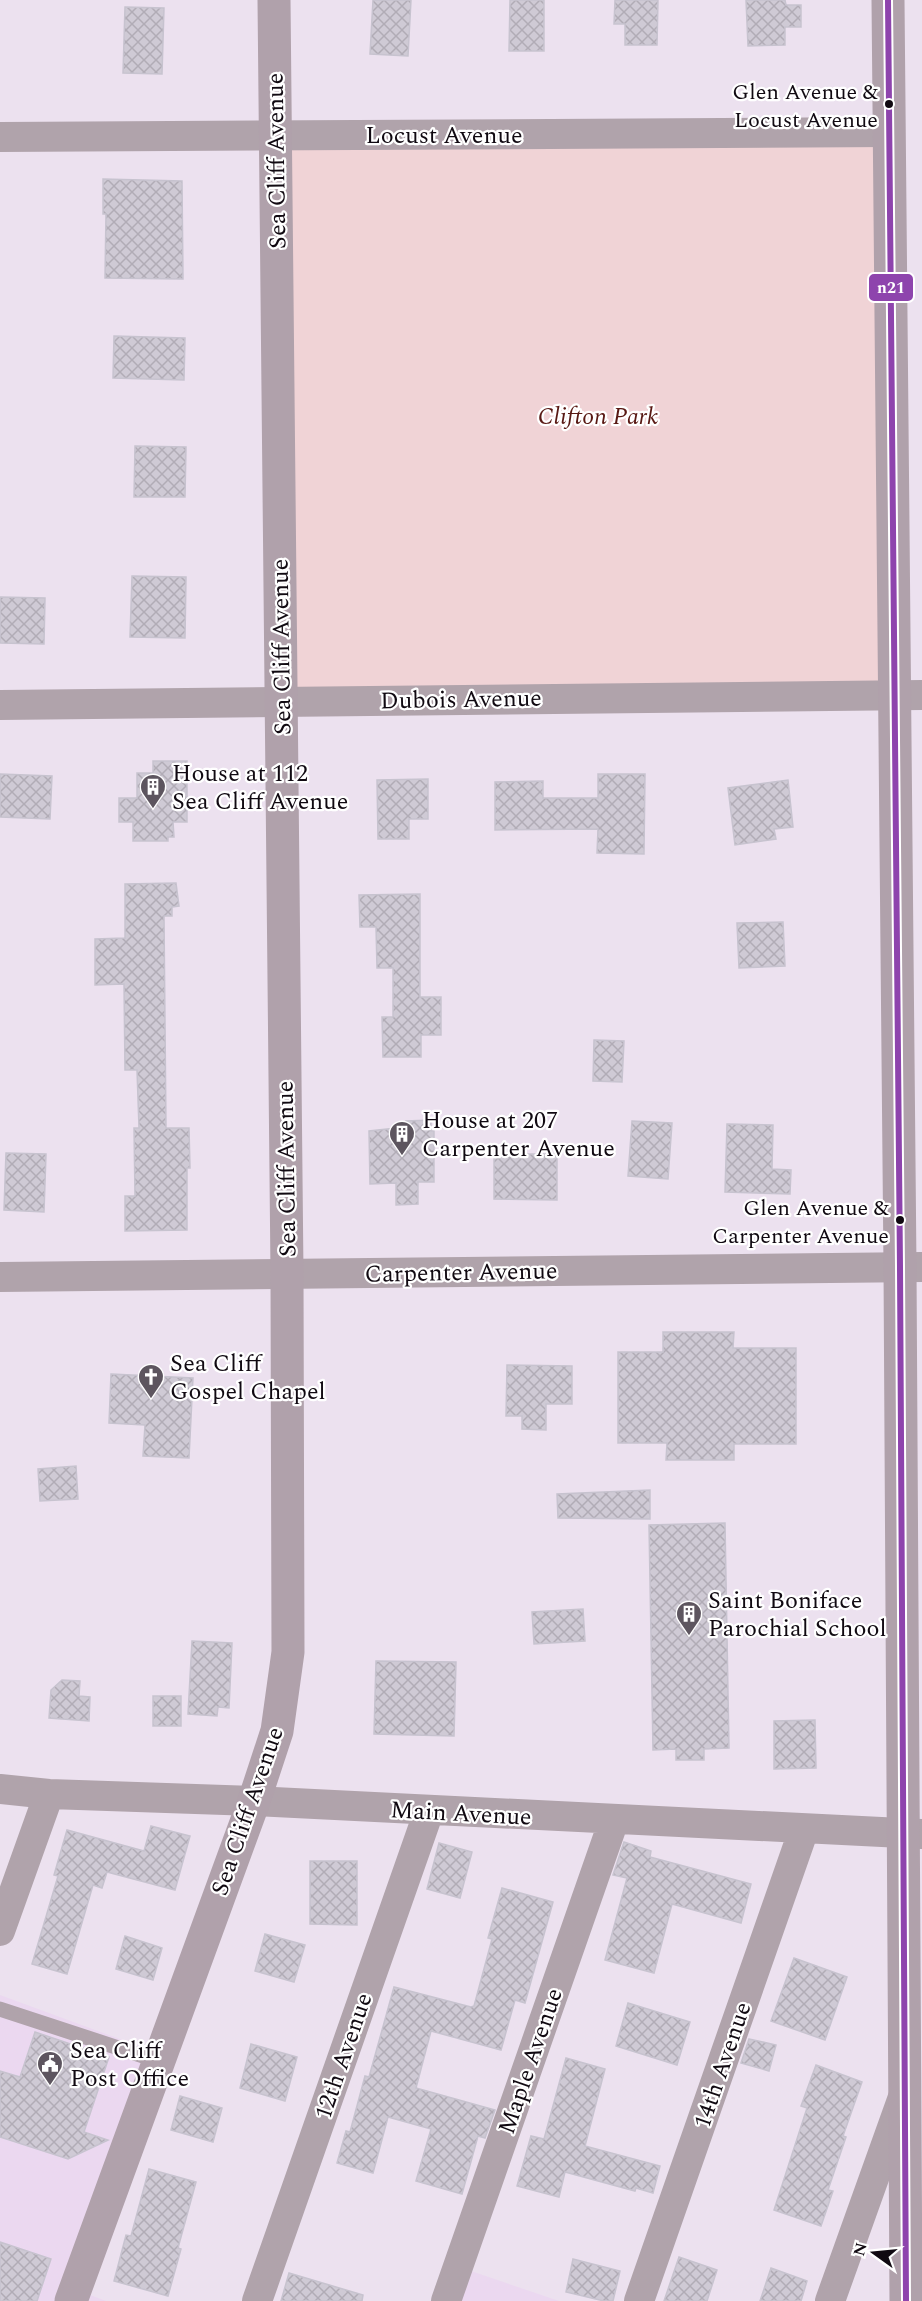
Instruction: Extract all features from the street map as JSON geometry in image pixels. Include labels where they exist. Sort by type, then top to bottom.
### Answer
[{"type":"street","name":"Sea Cliff Avenue","points":[[71,2301],[254,1802],[277,1731],[288,1652],[287,1273],[274,0]]},
{"type":"street","points":[[888,0],[889,132],[909,695],[913,1834],[905,2090],[906,2301]]},
{"type":"street","name":"Locust Avenue","points":[[0,137],[889,132]]},
{"type":"street","name":"Dubois Avenue","points":[[0,705],[909,695]]},
{"type":"street","name":"Carpenter Avenue","points":[[0,1277],[911,1267]]},
{"type":"street","name":"Main Avenue","points":[[0,1789],[49,1794],[913,1834]]},
{"type":"street","points":[[0,1931],[49,1794]]},
{"type":"street","name":"12th Avenue","points":[[257,2301],[429,1811]]},
{"type":"street","name":"Maple Avenue","points":[[446,2301],[614,1820]]},
{"type":"street","name":"14th Avenue","points":[[639,2301],[804,1829]]},
{"type":"street","points":[[830,2301],[905,2090]]},
{"type":"lane","points":[[0,2009],[158,2061]]},
{"type":"shaded area","points":[[0,1995],[166,2056],[77,2290],[106,2301],[0,2301]]},
{"type":"shaded area","points":[[462,2268],[559,2301],[450,2301]]},
{"type":"green space","name":"Clifton Park","points":[[889,132],[895,695],[281,701],[275,136]]},
{"type":"building","points":[[373,0],[411,0],[408,56],[370,54]]},
{"type":"building","points":[[510,0],[544,0],[544,51],[509,51]]},
{"type":"building","points":[[615,0],[658,0],[657,45],[625,45],[625,24],[614,24]]},
{"type":"building","points":[[746,0],[785,0],[786,5],[801,5],[801,27],[785,27],[785,45],[748,46]]},
{"type":"building","points":[[125,7],[164,8],[162,74],[123,73]]},
{"type":"building","points":[[103,179],[182,181],[183,279],[105,278],[106,214],[103,214]]},
{"type":"building","points":[[114,336],[185,338],[184,380],[113,378]]},
{"type":"building","points":[[135,446],[186,447],[185,497],[134,497]]},
{"type":"building","points":[[132,576],[186,577],[185,638],[130,637]]},
{"type":"building","points":[[0,597],[45,598],[44,644],[0,643]]},
{"type":"building","name":"House at 112 Sea Cliff Avenue","points":[[153,761],[187,761],[187,822],[173,822],[174,837],[168,837],[168,841],[133,841],[133,822],[119,822],[119,798],[137,798],[137,773],[153,773]]},
{"type":"building","points":[[0,774],[52,776],[50,819],[0,817]]},
{"type":"building","points":[[598,774],[645,774],[644,854],[597,853],[598,829],[495,830],[495,782],[543,781],[543,798],[598,798]]},
{"type":"building","points":[[428,779],[428,819],[409,819],[409,839],[378,839],[377,780]]},
{"type":"building","points":[[788,780],[793,827],[774,829],[776,839],[735,845],[728,788]]},
{"type":"building","points":[[176,883],[179,906],[172,907],[172,916],[164,916],[166,1128],[189,1128],[187,1230],[125,1231],[125,1196],[135,1196],[134,1128],[139,1128],[137,1070],[125,1070],[124,984],[95,985],[95,939],[125,938],[125,884]]},
{"type":"building","points":[[420,894],[420,997],[441,997],[441,1035],[421,1035],[421,1057],[383,1057],[382,1017],[393,1017],[393,968],[377,968],[376,927],[360,927],[359,895]]},
{"type":"building","points":[[783,922],[785,966],[739,968],[737,923]]},
{"type":"building","points":[[594,1040],[624,1041],[622,1082],[593,1081]]},
{"type":"building","name":"House at 207 Carpenter Avenue","points":[[431,1120],[431,1131],[434,1131],[434,1182],[418,1182],[418,1204],[396,1205],[396,1183],[370,1184],[369,1131],[406,1127],[406,1121]]},
{"type":"building","points":[[632,1121],[672,1123],[668,1179],[628,1176]]},
{"type":"building","points":[[727,1124],[773,1125],[772,1169],[791,1170],[790,1194],[725,1192]]},
{"type":"building","points":[[6,1153],[46,1154],[44,1212],[4,1210]]},
{"type":"building","points":[[494,1154],[557,1154],[557,1200],[494,1199]]},
{"type":"building","points":[[663,1332],[734,1332],[733,1348],[796,1348],[796,1444],[734,1444],[734,1460],[666,1460],[667,1443],[618,1443],[618,1352],[663,1352]]},
{"type":"building","points":[[507,1365],[572,1366],[572,1404],[546,1404],[546,1430],[522,1429],[522,1416],[506,1416]]},
{"type":"building","name":"Sea Cliff Gospel Chapel","points":[[111,1374],[193,1378],[189,1458],[143,1456],[145,1425],[109,1423]]},
{"type":"building","points":[[76,1466],[78,1499],[40,1501],[38,1469]]},
{"type":"building","points":[[650,1490],[650,1519],[558,1518],[557,1494]]},
{"type":"building","name":"Saint Boniface Parochial School","points":[[725,1523],[729,1748],[704,1749],[704,1760],[676,1760],[676,1749],[653,1750],[649,1525]]},
{"type":"building","points":[[583,1609],[585,1641],[534,1644],[532,1612]]},
{"type":"building","points":[[192,1641],[232,1643],[229,1708],[218,1707],[217,1716],[188,1714]]},
{"type":"building","points":[[376,1661],[456,1662],[454,1736],[374,1734]]},
{"type":"building","points":[[62,1680],[80,1681],[79,1696],[90,1697],[89,1721],[49,1718],[51,1690]]},
{"type":"building","points":[[153,1696],[181,1696],[181,1726],[153,1726]]},
{"type":"building","points":[[815,1720],[816,1768],[774,1769],[774,1721]]},
{"type":"building","points":[[151,1826],[190,1836],[175,1890],[107,1872],[102,1888],[93,1885],[67,1974],[32,1964],[58,1876],[54,1875],[67,1830],[144,1851]]},
{"type":"building","points":[[624,1842],[651,1851],[650,1857],[751,1884],[741,1923],[672,1904],[654,1973],[605,1960],[627,1878],[613,1875]]},
{"type":"building","points":[[439,1843],[472,1852],[460,1898],[427,1889]]},
{"type":"building","points":[[310,1861],[357,1861],[357,1925],[310,1924]]},
{"type":"building","points":[[502,1888],[553,1902],[525,2003],[515,2000],[501,2050],[431,2031],[416,2088],[495,2110],[485,2138],[478,2136],[462,2194],[416,2181],[431,2129],[388,2117],[373,2173],[337,2163],[346,2131],[350,2132],[365,2076],[369,2077],[394,1987],[474,2006],[492,1939],[488,1938]]},
{"type":"building","points":[[265,1934],[305,1945],[294,1982],[255,1971]]},
{"type":"building","points":[[125,1936],[162,1948],[153,1980],[116,1969]]},
{"type":"building","points":[[794,1958],[847,1977],[825,2040],[771,2021]]},
{"type":"building","points":[[628,2003],[690,2022],[677,2065],[616,2046]]},
{"type":"building","name":"Sea Cliff Post Office","points":[[35,2032],[109,2057],[84,2132],[108,2140],[68,2159],[0,2137],[0,2071],[20,2077]]},
{"type":"building","points":[[749,2039],[776,2045],[769,2071],[741,2063]]},
{"type":"building","points":[[251,2044],[297,2057],[285,2101],[240,2088]]},
{"type":"building","points":[[566,2058],[605,2069],[585,2146],[660,2166],[653,2193],[636,2188],[635,2191],[565,2172],[559,2197],[517,2186],[531,2136],[544,2139]]},
{"type":"building","points":[[816,2065],[862,2082],[843,2136],[846,2137],[828,2190],[833,2191],[821,2226],[774,2210],[807,2108],[801,2106]]},
{"type":"building","points":[[180,2096],[222,2108],[213,2142],[171,2130]]},
{"type":"building","points":[[149,2169],[196,2182],[168,2296],[114,2281],[126,2235],[131,2236]]},
{"type":"building","points":[[0,2242],[51,2259],[37,2301],[0,2301]]},
{"type":"building","points":[[679,2257],[717,2270],[707,2301],[664,2301]]},
{"type":"building","points":[[573,2259],[620,2271],[613,2301],[566,2292]]},
{"type":"building","points":[[771,2268],[807,2281],[801,2301],[760,2301]]},
{"type":"building","points":[[289,2273],[363,2295],[362,2301],[281,2301]]},
{"type":"transit line","name":"n21","points":[[888,0],[900,1267],[906,2301]]},
{"type":"place","name":"Glen Avenue & Locust Avenue","points":[[889,104]]},
{"type":"place","name":"House at 112 Sea Cliff Avenue","points":[[153,810]]},
{"type":"place","name":"House at 207 Carpenter Avenue","points":[[402,1157]]},
{"type":"place","name":"Glen Avenue & Carpenter Avenue","points":[[900,1220]]},
{"type":"place","name":"Sea Cliff Gospel Chapel","points":[[151,1400]]},
{"type":"place","name":"Saint Boniface Parochial School","points":[[689,1637]]},
{"type":"place","name":"Sea Cliff Post Office","points":[[50,2087]]}]
